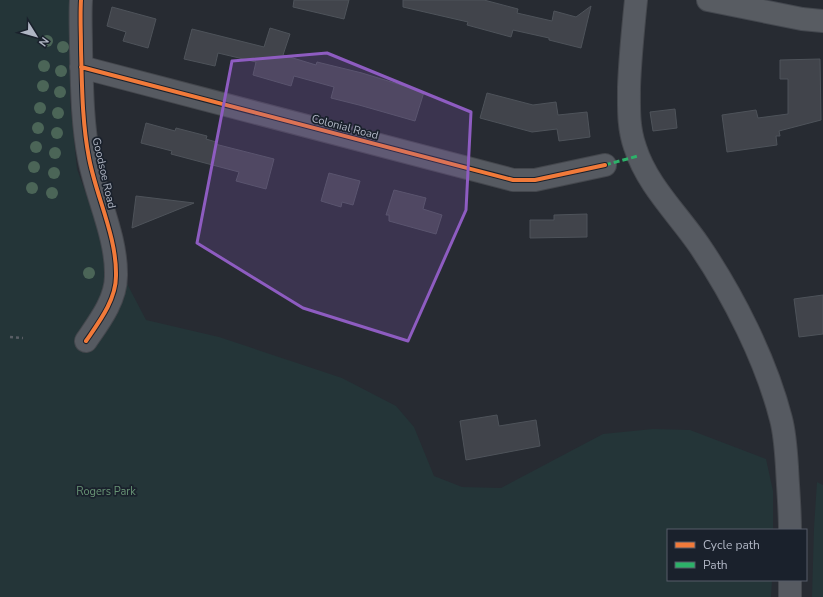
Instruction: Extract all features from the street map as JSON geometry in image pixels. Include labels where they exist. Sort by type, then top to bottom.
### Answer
[{"type":"main road","points":[[708,0],[754,4],[802,18],[823,21]]},
{"type":"street","name":"Goodsoe Road","points":[[81,0],[81,67],[84,115],[89,157],[114,254],[116,276],[114,294],[104,314],[86,341]]},
{"type":"street","points":[[636,0],[630,56],[629,100],[629,119],[634,146],[640,161],[662,196],[699,244],[719,278],[744,322],[766,373],[781,419],[785,441],[790,529]]},
{"type":"street","name":"Colonial Road","points":[[81,67],[513,180],[535,180],[605,165]]},
{"type":"street","points":[[790,581],[790,597]]},
{"type":"path","points":[[10,337],[23,338]]},
{"type":"highlighted area","points":[[327,53],[471,112],[466,210],[408,341],[303,308],[197,243],[232,61]]},
{"type":"green space","name":"Rogers Park","points":[[0,0],[70,0],[70,102],[77,169],[99,230],[146,320],[219,337],[342,378],[396,406],[414,427],[434,476],[462,487],[501,488],[603,434],[653,429],[690,430],[766,459],[773,491],[773,529],[667,529],[667,581],[772,581],[771,597],[0,597]]},
{"type":"green space","points":[[817,482],[823,485],[823,597],[812,597]]},
{"type":"building","points":[[294,0],[349,0],[344,19],[293,7]]},
{"type":"building","points":[[403,0],[484,0],[518,9],[517,13],[552,21],[554,11],[576,17],[591,6],[581,48],[549,40],[549,38],[513,30],[511,37],[467,25],[468,22],[403,7]]},
{"type":"building","points":[[112,7],[156,19],[148,48],[123,41],[126,32],[107,26]]},
{"type":"building","points":[[270,28],[290,34],[283,55],[316,65],[317,62],[362,73],[424,92],[415,121],[331,98],[334,87],[294,76],[291,86],[253,75],[256,62],[218,53],[215,66],[184,59],[192,29],[264,47]]},
{"type":"building","points":[[820,59],[821,120],[779,131],[780,136],[776,136],[777,145],[727,152],[722,115],[756,110],[758,118],[788,114],[788,79],[780,79],[780,60]]},
{"type":"building","points":[[487,93],[533,105],[556,102],[558,115],[587,112],[590,137],[559,141],[557,129],[532,132],[480,118]]},
{"type":"building","points":[[675,109],[677,128],[653,131],[650,112]]},
{"type":"building","points":[[146,123],[175,131],[176,128],[207,136],[206,139],[216,142],[215,144],[274,159],[266,189],[236,181],[239,172],[171,154],[172,151],[141,143]]},
{"type":"building","points":[[329,173],[360,181],[353,205],[342,202],[341,207],[321,201]]},
{"type":"building","points":[[394,190],[426,198],[423,209],[442,215],[436,234],[389,221],[389,215],[386,215]]},
{"type":"building","points":[[136,196],[194,203],[132,228]]},
{"type":"building","points":[[587,214],[587,237],[530,238],[530,220],[554,220],[554,215]]},
{"type":"building","points":[[823,295],[823,334],[799,337],[794,299]]},
{"type":"building","points":[[497,415],[499,426],[536,420],[540,446],[466,460],[460,421]]},
{"type":"marked path","points":[[605,165],[638,156]]},
{"type":"cycle path","points":[[81,0],[82,76],[85,131],[92,172],[113,246],[116,276],[110,302],[86,341]]},
{"type":"cycle path","points":[[81,67],[513,180],[535,180],[605,165]]}]
